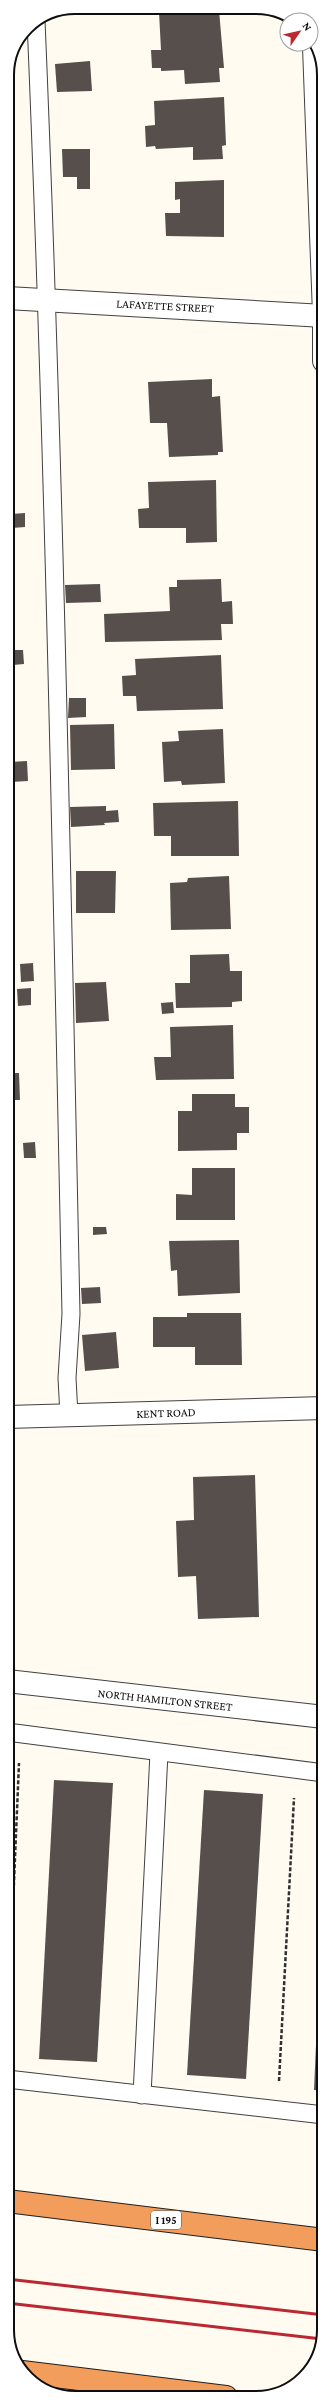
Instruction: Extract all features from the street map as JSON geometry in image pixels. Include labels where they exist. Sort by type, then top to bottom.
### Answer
[{"type":"highway","name":"I 195","points":[[14,2202],[317,2239]]},
{"type":"highway","points":[[32,2373],[171,2391]]},
{"type":"street","points":[[314,56],[317,127]]},
{"type":"street","name":"LAFAYETTE STREET","points":[[14,298],[317,315]]},
{"type":"street","name":"KENT ROAD","points":[[14,1417],[317,1408]]},
{"type":"street","name":"NORTH HAMILTON STREET","points":[[14,1683],[317,1716]]},
{"type":"lane","points":[[36,28],[48,299],[70,1282],[67,1378],[69,1414]]},
{"type":"lane","points":[[14,1733],[159,1753],[317,1772]]},
{"type":"lane","points":[[142,2095],[159,1753]]},
{"type":"lane","points":[[14,2080],[317,2114]]},
{"type":"path","points":[[14,1886],[19,1770]]},
{"type":"path","points":[[279,2089],[294,1802]]},
{"type":"building","points":[[159,14],[219,14],[224,68],[219,68],[220,82],[185,84],[184,70],[161,71],[161,68],[152,68],[151,50],[161,50]]},
{"type":"building","points":[[90,61],[92,91],[57,92],[55,64]]},
{"type":"building","points":[[224,97],[226,145],[222,146],[223,159],[193,160],[193,147],[156,149],[155,146],[146,147],[145,126],[155,125],[154,101]]},
{"type":"building","points":[[62,149],[90,149],[90,189],[77,189],[77,177],[63,177]]},
{"type":"building","points":[[224,180],[224,237],[166,236],[165,213],[180,213],[180,199],[175,200],[175,182]]},
{"type":"building","points":[[212,379],[212,397],[220,396],[223,452],[218,452],[218,455],[169,457],[167,423],[150,423],[148,382]]},
{"type":"building","points":[[216,480],[217,542],[186,543],[186,528],[139,528],[138,509],[149,508],[148,482]]},
{"type":"building","points":[[25,513],[25,527],[14,528],[14,514]]},
{"type":"building","points":[[221,579],[222,602],[232,601],[233,624],[221,624],[222,640],[105,642],[104,614],[170,611],[169,587],[177,587],[177,580]]},
{"type":"building","points":[[100,584],[101,602],[66,603],[65,585]]},
{"type":"building","points":[[14,650],[23,650],[24,664],[14,665]]},
{"type":"building","points":[[221,655],[223,709],[137,711],[136,696],[123,696],[122,676],[136,675],[135,659]]},
{"type":"building","points":[[69,698],[86,698],[86,717],[68,718]]},
{"type":"building","points":[[114,724],[115,769],[71,770],[70,725]]},
{"type":"building","points":[[223,729],[225,783],[182,785],[181,781],[164,782],[162,742],[179,741],[178,731]]},
{"type":"building","points":[[27,761],[28,781],[14,782],[14,762]]},
{"type":"building","points":[[238,801],[239,856],[171,856],[171,836],[154,836],[153,803]]},
{"type":"building","points":[[106,806],[106,811],[118,810],[119,822],[104,823],[105,825],[71,827],[70,807]]},
{"type":"building","points":[[76,871],[116,871],[115,913],[76,913]]},
{"type":"building","points":[[229,876],[231,929],[171,930],[170,883],[187,882],[188,878]]},
{"type":"building","points":[[229,954],[230,971],[242,971],[242,1001],[232,1002],[232,1007],[176,1008],[175,983],[190,983],[190,955]]},
{"type":"building","points":[[33,963],[34,981],[21,982],[20,964]]},
{"type":"building","points":[[106,982],[109,1021],[76,1023],[75,983]]},
{"type":"building","points":[[31,988],[31,1005],[18,1006],[17,989]]},
{"type":"building","points":[[173,1002],[174,1013],[162,1014],[161,1003]]},
{"type":"building","points":[[233,1025],[234,1079],[156,1080],[154,1057],[171,1057],[170,1027]]},
{"type":"building","points":[[14,1073],[19,1073],[20,1100],[14,1100]]},
{"type":"building","points":[[192,1094],[235,1094],[235,1107],[249,1107],[249,1133],[237,1133],[237,1150],[178,1151],[178,1111],[192,1111]]},
{"type":"building","points":[[35,1142],[36,1158],[24,1158],[23,1143]]},
{"type":"building","points":[[192,1168],[235,1168],[235,1220],[176,1220],[176,1194],[192,1195]]},
{"type":"building","points":[[93,1227],[106,1227],[107,1234],[93,1235]]},
{"type":"building","points":[[239,1240],[240,1293],[178,1296],[177,1270],[171,1271],[169,1241]]},
{"type":"building","points":[[100,1287],[101,1303],[82,1304],[81,1288]]},
{"type":"building","points":[[187,1313],[241,1313],[242,1365],[195,1365],[195,1347],[153,1347],[153,1317],[187,1317]]},
{"type":"building","points":[[116,1332],[119,1368],[85,1371],[82,1335]]},
{"type":"building","points":[[255,1475],[259,1617],[198,1619],[196,1576],[178,1577],[176,1521],[194,1520],[193,1477]]},
{"type":"building","points":[[54,1780],[113,1783],[97,2062],[39,2059]]},
{"type":"building","points":[[204,1790],[263,1794],[246,2079],[187,2075]]},
{"type":"building","points":[[317,2023],[317,2090],[314,2090]]},
{"type":"railway","points":[[14,2280],[317,2314]]},
{"type":"railway","points":[[14,2304],[316,2338]]}]
